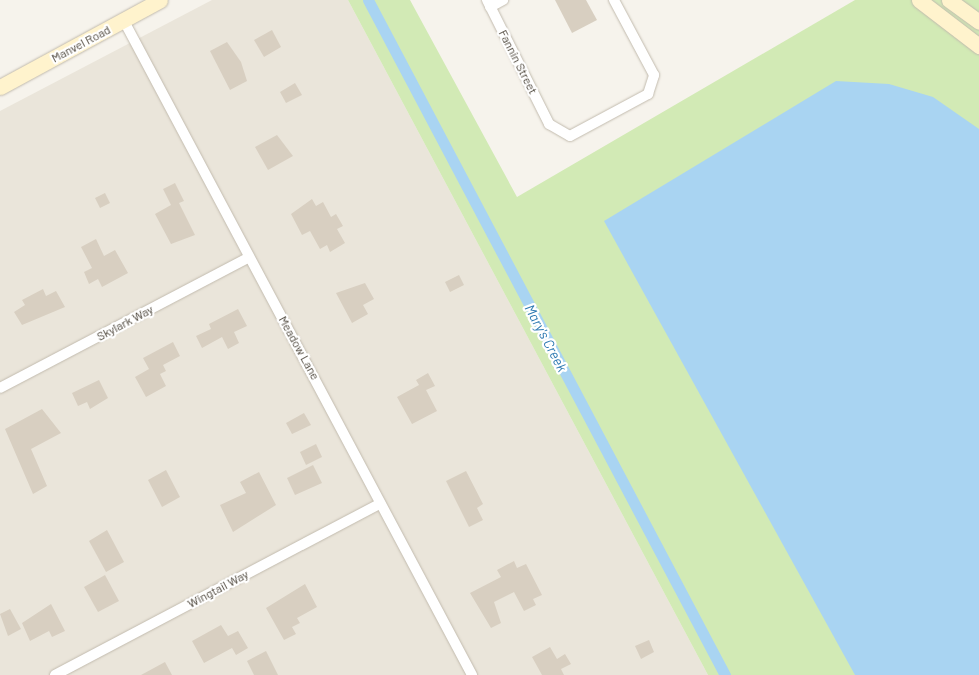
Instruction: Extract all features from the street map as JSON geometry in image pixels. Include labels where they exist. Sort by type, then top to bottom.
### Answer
[{"type":"main road","name":"Manvel Road","points":[[0,87],[160,0]]},
{"type":"main road","points":[[919,0],[979,46]]},
{"type":"main road","points":[[949,0],[979,22]]},
{"type":"street","points":[[488,3],[503,0]]},
{"type":"street","name":"Fannin Street","points":[[488,3],[549,124],[570,136],[648,94],[654,75],[614,0]]},
{"type":"street","name":"Meadow Lane","points":[[124,21],[472,675]]},
{"type":"street","name":"Skylark Way","points":[[0,388],[250,257]]},
{"type":"street","name":"Wingtail Way","points":[[55,675],[380,504]]},
{"type":"shaded area","points":[[212,0],[348,0],[708,675],[0,675],[0,111]]},
{"type":"green space","points":[[348,0],[410,0],[517,197],[855,0],[979,0],[979,675],[708,675]]},
{"type":"water","points":[[836,81],[889,84],[933,97],[979,129],[979,675],[855,675],[604,221]]},
{"type":"building","points":[[555,0],[586,0],[597,20],[572,33]]},
{"type":"building","points":[[272,30],[281,47],[264,57],[254,40]]},
{"type":"building","points":[[227,42],[241,62],[247,81],[230,90],[210,51]]},
{"type":"building","points":[[295,83],[302,95],[286,103],[280,92]]},
{"type":"building","points":[[277,135],[293,156],[268,170],[255,147]]},
{"type":"building","points":[[175,183],[184,201],[179,203],[195,235],[171,244],[155,214],[171,205],[163,189]]},
{"type":"building","points":[[105,193],[110,203],[100,208],[95,198]]},
{"type":"building","points":[[312,199],[316,206],[323,202],[331,217],[336,214],[343,226],[337,229],[345,243],[330,252],[327,245],[320,249],[310,231],[302,235],[291,214]]},
{"type":"building","points":[[96,239],[104,256],[115,250],[128,273],[102,287],[98,279],[89,284],[84,272],[92,268],[81,247]]},
{"type":"building","points":[[459,275],[464,285],[450,292],[445,282]]},
{"type":"building","points":[[365,283],[374,299],[363,305],[368,314],[352,323],[336,293]]},
{"type":"building","points":[[43,289],[46,296],[56,291],[65,307],[22,325],[14,312],[25,305],[22,300]]},
{"type":"building","points":[[238,309],[247,326],[234,332],[239,343],[228,349],[222,337],[202,348],[196,336],[211,329],[209,324]]},
{"type":"building","points":[[173,342],[180,356],[163,365],[166,371],[160,374],[166,386],[146,397],[135,377],[149,369],[143,358]]},
{"type":"building","points":[[428,373],[435,386],[426,390],[437,411],[412,424],[397,397],[419,385],[416,380]]},
{"type":"building","points":[[99,380],[108,398],[90,409],[87,402],[78,406],[72,393]]},
{"type":"building","points":[[42,409],[61,433],[31,449],[47,486],[33,494],[5,429]]},
{"type":"building","points":[[304,413],[311,425],[292,434],[286,423]]},
{"type":"building","points":[[316,444],[322,457],[306,465],[300,452]]},
{"type":"building","points":[[313,465],[322,483],[295,495],[287,478]]},
{"type":"building","points":[[166,470],[180,497],[162,507],[148,480]]},
{"type":"building","points":[[466,471],[483,504],[477,508],[483,520],[469,527],[446,481]]},
{"type":"building","points":[[259,472],[276,505],[233,532],[220,505],[246,493],[240,482]]},
{"type":"building","points":[[107,530],[124,562],[106,572],[89,541]]},
{"type":"building","points":[[514,561],[517,568],[526,564],[542,595],[533,599],[536,605],[524,611],[514,592],[494,602],[501,623],[491,628],[470,593],[501,577],[497,570]]},
{"type":"building","points":[[105,575],[119,601],[98,612],[84,587]]},
{"type":"building","points":[[305,584],[317,607],[297,618],[300,623],[292,627],[296,634],[284,640],[266,608]]},
{"type":"building","points":[[51,604],[65,631],[52,637],[49,631],[30,641],[22,623]]},
{"type":"building","points":[[10,609],[21,629],[8,636],[0,614]]},
{"type":"building","points":[[221,625],[228,636],[238,631],[248,648],[236,655],[232,648],[204,663],[192,641]]},
{"type":"building","points":[[649,640],[654,652],[641,659],[635,646]]},
{"type":"building","points":[[550,647],[557,659],[565,654],[571,664],[561,669],[564,675],[542,675],[532,657]]},
{"type":"building","points":[[266,651],[278,675],[254,675],[247,661]]},
{"type":"building","points":[[165,662],[172,675],[141,675]]},
{"type":"waterway","name":"Mary's Creek","points":[[368,0],[725,675]]}]
